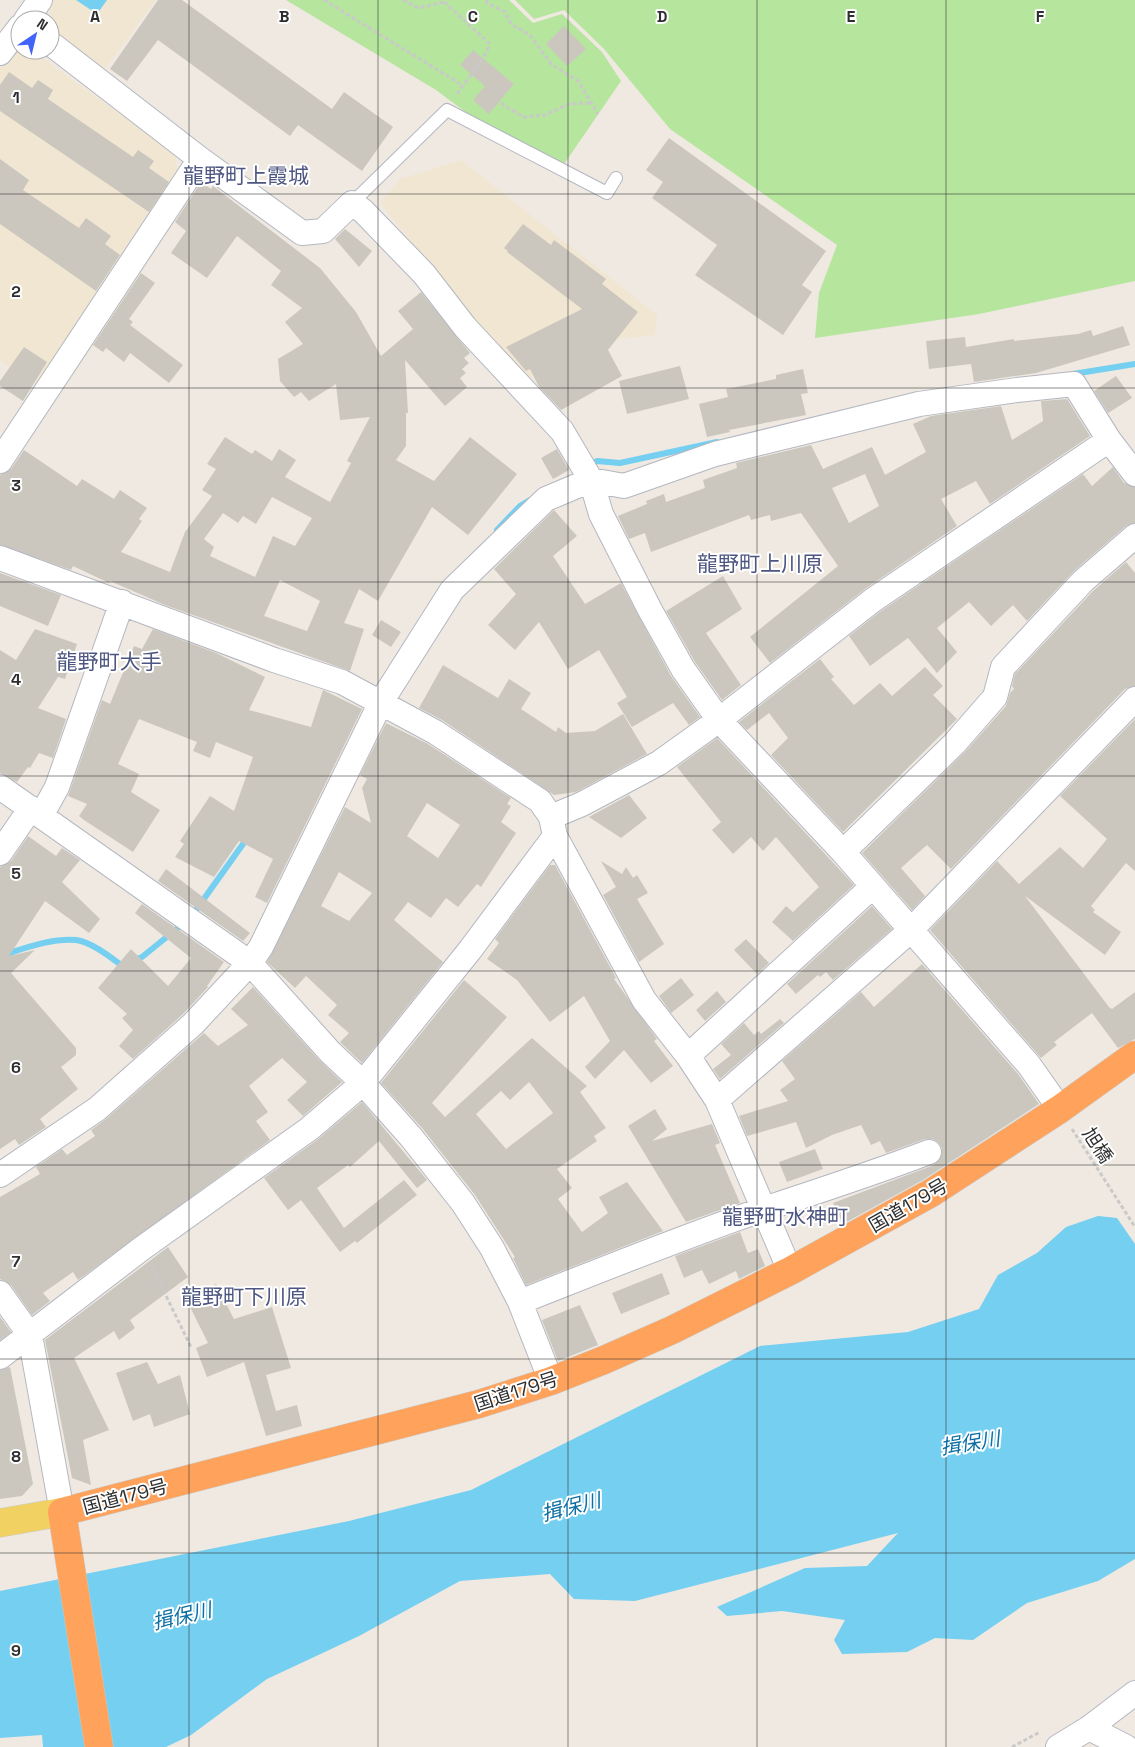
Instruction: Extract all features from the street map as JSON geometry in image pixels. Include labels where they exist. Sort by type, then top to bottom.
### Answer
[{"type":"highway","name":"国道179号","points":[[99,1747],[62,1512],[479,1404],[551,1381],[672,1330],[790,1271],[1066,1118],[1135,1054]]},
{"type":"main road","points":[[0,1523],[62,1512]]},
{"type":"street","points":[[0,53],[10,40]]},
{"type":"street","points":[[60,51],[200,159],[302,233],[323,231],[352,203],[363,210],[424,274],[465,327],[562,431],[591,480],[601,514],[650,610],[683,669],[719,720],[843,852],[1029,1065],[1066,1118]]},
{"type":"street","points":[[0,461],[200,159]]},
{"type":"street","points":[[0,1175],[98,1109],[193,1024],[250,963],[261,947],[375,699],[452,590],[546,499],[591,480],[624,486],[715,454],[919,404],[1074,384],[1109,440],[1135,474]]},
{"type":"street","points":[[0,1357],[141,1249],[309,1129],[363,1083],[470,950],[553,826],[582,804],[658,764],[719,720],[873,600],[1109,440]]},
{"type":"street","points":[[843,852],[954,744],[995,696],[1003,667],[1083,581],[1135,536]]},
{"type":"street","points":[[0,558],[274,660],[342,682],[435,732],[540,801],[644,1000],[688,1056],[718,1100],[790,1271]]},
{"type":"street","points":[[0,853],[36,812],[60,778],[122,602]]},
{"type":"street","points":[[718,1100],[910,931],[1135,699]]},
{"type":"street","points":[[0,786],[250,963],[318,1039],[363,1083],[411,1137],[463,1203],[492,1248],[520,1302],[551,1381]]},
{"type":"street","points":[[688,1056],[872,887]]},
{"type":"street","points":[[520,1302],[764,1210],[848,1183],[929,1152]]},
{"type":"street","points":[[0,1293],[30,1335],[62,1512]]},
{"type":"street","points":[[1058,1747],[1089,1728],[1135,1693]]},
{"type":"street","points":[[1089,1728],[1126,1747]]},
{"type":"lane","points":[[352,203],[446,110],[606,193],[616,178]]},
{"type":"path","points":[[324,0],[462,85]]},
{"type":"path","points":[[403,0],[419,8],[444,1],[489,43],[488,52],[462,85],[446,110]]},
{"type":"path","points":[[487,0],[487,3],[505,12],[511,24],[530,35],[551,64],[578,82],[598,114]]},
{"type":"path","points":[[501,103],[522,117],[545,115],[568,104],[592,103]]},
{"type":"path","name":"旭橋","points":[[1066,1118],[1135,1227]]},
{"type":"path","points":[[141,1249],[155,1271],[191,1347]]},
{"type":"shaded area","points":[[54,0],[156,0],[102,73],[60,42],[60,10],[50,10]]},
{"type":"shaded area","points":[[10,52],[10,60],[45,60],[174,153],[179,178],[37,385],[0,360],[0,59]]},
{"type":"shaded area","points":[[461,160],[657,315],[655,335],[605,340],[524,381],[380,203],[400,179]]},
{"type":"green space","points":[[286,0],[509,0],[533,23],[562,14],[602,52],[621,81],[562,167],[491,131],[436,90]]},
{"type":"green space","points":[[515,0],[1135,0],[1135,281],[979,314],[815,338],[819,293],[837,245],[670,129],[604,49],[564,10],[534,19]]},
{"type":"water","points":[[76,0],[107,0],[97,14]]},
{"type":"water","name":"揖保川","points":[[1098,1216],[1117,1218],[1135,1244],[1135,1559],[1098,1581],[1027,1603],[973,1640],[935,1638],[907,1652],[842,1654],[834,1640],[845,1620],[782,1611],[727,1616],[717,1607],[805,1568],[867,1566],[898,1533],[635,1601],[574,1599],[550,1574],[460,1581],[359,1636],[267,1679],[191,1735],[166,1747],[43,1747],[42,1735],[0,1738],[0,1591],[349,1521],[471,1490],[760,1346],[908,1332],[979,1309],[998,1275],[1037,1253],[1066,1227]]},
{"type":"building","points":[[158,0],[182,0],[332,109],[344,92],[393,127],[362,171],[298,125],[290,136],[158,40],[127,81],[110,69]]},
{"type":"building","points":[[564,26],[586,49],[567,66],[546,44]]},
{"type":"building","points":[[473,50],[514,84],[489,114],[473,100],[485,86],[460,65]]},
{"type":"building","points":[[9,72],[32,88],[38,80],[53,90],[48,99],[133,157],[138,150],[154,161],[149,168],[169,182],[149,212],[0,111],[0,85]]},
{"type":"building","points":[[669,138],[826,251],[802,285],[812,292],[783,335],[695,275],[717,245],[652,198],[663,182],[646,170]]},
{"type":"building","points":[[0,159],[29,180],[23,190],[79,228],[86,218],[111,236],[105,244],[120,255],[96,291],[0,224]]},
{"type":"building","points":[[201,182],[211,189],[213,186],[320,268],[356,312],[381,356],[413,329],[398,311],[421,292],[470,353],[464,358],[469,363],[462,369],[466,373],[460,378],[467,387],[445,406],[405,360],[408,413],[406,413],[406,446],[396,460],[434,481],[470,437],[517,474],[468,535],[432,507],[378,601],[359,589],[344,623],[364,629],[350,671],[165,605],[110,581],[109,583],[73,566],[71,570],[0,545],[0,475],[11,469],[24,450],[77,486],[82,479],[114,499],[120,490],[147,508],[139,519],[142,521],[121,552],[170,572],[185,532],[212,496],[202,490],[216,469],[207,464],[225,437],[252,454],[255,450],[272,461],[279,449],[296,460],[285,477],[330,502],[351,463],[347,461],[370,417],[340,420],[336,384],[309,401],[301,392],[294,397],[280,381],[278,359],[303,344],[285,322],[302,308],[271,285],[281,271],[237,236],[207,278],[171,253],[186,231],[175,222]],"holes":[[[272,497],[312,518],[295,546],[273,536],[255,577],[210,556],[214,547],[204,539],[223,513],[238,523],[243,516],[256,524]],[[280,580],[320,601],[307,631],[264,616]]]},
{"type":"building","points":[[523,224],[551,245],[554,240],[606,279],[602,284],[638,312],[608,350],[622,376],[561,410],[539,387],[530,369],[526,371],[506,347],[582,309],[504,248]]},
{"type":"building","points":[[345,229],[372,251],[359,267],[335,239]]},
{"type":"building","points":[[141,273],[155,283],[129,319],[133,322],[130,325],[183,365],[169,383],[130,353],[124,362],[106,348],[103,352],[93,345]]},
{"type":"building","points":[[1123,326],[1130,345],[1036,373],[974,382],[971,364],[929,369],[926,341],[965,337],[966,347],[1014,339],[1014,341],[1078,334],[1091,330],[1093,336]]},
{"type":"building","points":[[24,347],[47,362],[23,401],[0,386],[0,381]]},
{"type":"building","points":[[680,366],[689,399],[627,414],[619,381]]},
{"type":"building","points":[[803,369],[808,393],[801,394],[806,415],[729,430],[730,432],[707,437],[699,404],[728,397],[726,389],[776,379],[776,375]]},
{"type":"building","points":[[1116,376],[1132,398],[1108,413],[1094,391]]},
{"type":"building","points":[[1067,399],[1090,436],[990,504],[976,481],[941,499],[957,526],[865,589],[770,663],[750,637],[838,566],[801,513],[771,521],[770,515],[751,520],[749,515],[651,552],[645,533],[629,539],[618,516],[647,504],[646,501],[664,494],[666,502],[705,488],[703,480],[737,468],[736,463],[811,445],[823,469],[872,447],[885,475],[926,452],[913,424],[931,416],[1001,406],[1012,440],[1043,421],[1041,401]],"holes":[[[865,474],[879,506],[849,523],[832,488]]]},
{"type":"building","points":[[557,449],[569,470],[553,479],[541,458]]},
{"type":"building","points":[[1113,467],[1124,483],[1135,487],[1135,523],[1126,526],[1074,571],[1027,621],[1013,605],[991,626],[969,602],[937,628],[957,652],[937,673],[908,638],[870,666],[849,636],[881,611],[1083,474],[1092,486]]},
{"type":"building","points":[[554,510],[577,536],[553,556],[585,604],[621,583],[671,676],[700,717],[689,725],[673,703],[632,727],[617,703],[627,697],[599,650],[568,669],[539,622],[515,650],[488,625],[516,594],[494,569]]},
{"type":"building","points":[[1126,562],[1135,573],[1135,686],[1125,689],[951,869],[927,845],[901,868],[925,896],[912,910],[862,853],[964,753],[1006,706],[1010,693],[1014,689],[1012,686],[1015,674],[1093,591]]},
{"type":"building","points":[[0,573],[61,595],[48,626],[0,606]]},
{"type":"building","points":[[723,576],[742,609],[706,633],[741,685],[722,700],[695,662],[666,611]]},
{"type":"building","points":[[381,620],[401,632],[391,647],[372,635]]},
{"type":"building","points":[[35,629],[77,644],[65,679],[58,677],[38,708],[66,719],[53,758],[39,753],[30,768],[28,767],[17,782],[0,773],[0,650],[16,660]]},
{"type":"building","points":[[153,629],[216,653],[265,677],[249,710],[311,727],[323,690],[362,709],[267,903],[255,897],[273,859],[239,841],[214,877],[175,857],[184,844],[180,841],[210,796],[234,811],[253,757],[216,742],[210,758],[193,751],[197,742],[139,719],[118,764],[139,774],[131,792],[160,810],[133,852],[79,816],[87,804],[68,796],[102,700],[110,704],[134,646],[142,649]]},
{"type":"building","points":[[820,659],[834,677],[831,679],[854,705],[880,683],[892,696],[925,667],[943,686],[933,695],[957,719],[843,832],[771,755],[788,738],[769,713],[747,730],[739,722]]},
{"type":"building","points":[[443,665],[498,698],[509,679],[531,693],[521,709],[556,732],[558,727],[566,733],[595,731],[623,714],[647,754],[576,792],[554,795],[442,720],[419,708]]},
{"type":"building","points":[[1135,719],[1135,871],[1126,863],[1091,906],[1095,910],[1093,912],[1121,932],[1105,955],[1025,896],[1109,1007],[1112,1009],[1135,992],[1135,1039],[1118,1048],[1092,1013],[1054,1042],[1057,1045],[1041,1058],[930,930],[997,861],[1019,884],[1060,847],[1083,868],[1107,839],[1060,796]]},
{"type":"building","points":[[386,723],[428,744],[511,798],[507,804],[511,806],[501,822],[516,833],[481,887],[477,884],[458,907],[446,898],[431,918],[408,902],[394,920],[443,962],[362,1063],[340,1042],[349,1033],[328,1015],[337,1005],[306,976],[295,988],[267,962],[345,807],[371,823],[362,788],[367,779],[360,775]],"holes":[[[427,803],[460,825],[438,858],[407,836]],[[339,872],[372,893],[349,921],[321,906]]]},
{"type":"building","points":[[717,738],[854,885],[793,941],[772,922],[786,906],[793,912],[819,887],[776,837],[763,851],[751,837],[733,854],[712,830],[721,822],[677,767]]},
{"type":"building","points":[[629,795],[647,818],[621,838],[589,817]]},
{"type":"building","points":[[28,836],[56,856],[62,848],[80,860],[62,882],[100,919],[89,933],[45,901],[9,956],[35,950],[11,973],[76,1048],[76,1055],[61,1067],[78,1089],[40,1119],[46,1127],[19,1145],[15,1139],[0,1149],[0,867],[11,861]]},
{"type":"building","points":[[601,861],[622,874],[626,867],[633,878],[637,875],[648,893],[637,899],[664,944],[639,962],[603,895],[616,887]]},
{"type":"building","points":[[550,865],[555,865],[616,978],[614,979],[657,1039],[654,1041],[673,1066],[651,1083],[624,1050],[595,1079],[585,1067],[610,1041],[584,996],[550,1022],[517,980],[487,959],[499,943],[495,939]]},
{"type":"building","points":[[166,869],[250,933],[243,941],[158,881]]},
{"type":"building","points":[[142,904],[224,962],[208,987],[183,1014],[133,1059],[119,1046],[133,1030],[122,1018],[127,1014],[98,988],[131,949],[168,986],[191,958],[135,913]]},
{"type":"building","points":[[872,906],[892,929],[833,980],[826,972],[820,977],[818,975],[796,994],[787,984]]},
{"type":"building","points":[[746,939],[769,963],[757,974],[734,950]]},
{"type":"building","points":[[922,964],[1018,1074],[1039,1104],[923,1180],[843,1224],[833,1203],[934,1165],[942,1155],[942,1148],[938,1142],[932,1139],[925,1139],[886,1153],[880,1141],[871,1145],[861,1125],[832,1135],[806,1148],[796,1122],[747,1136],[739,1116],[788,1101],[780,1090],[795,1079],[782,1061],[861,992],[874,1007]]},
{"type":"building","points":[[681,978],[694,995],[671,1013],[659,996]]},
{"type":"building","points":[[464,980],[507,1017],[432,1103],[445,1117],[532,1038],[587,1086],[580,1092],[606,1128],[594,1136],[597,1141],[557,1169],[572,1188],[558,1199],[582,1232],[608,1213],[599,1197],[627,1182],[663,1231],[526,1285],[513,1258],[515,1257],[475,1195],[422,1128],[381,1083]],"holes":[[[529,1082],[553,1113],[506,1149],[476,1114],[501,1091],[510,1100]]]},
{"type":"building","points":[[253,987],[320,1061],[342,1082],[303,1116],[287,1100],[307,1082],[282,1058],[249,1086],[268,1112],[256,1121],[270,1140],[78,1280],[73,1272],[43,1293],[50,1301],[32,1315],[11,1285],[0,1279],[0,1197],[40,1174],[36,1167],[62,1149],[67,1155],[95,1136],[91,1130],[204,1033],[218,1046],[248,1025],[231,1009]]},
{"type":"building","points":[[717,991],[726,1002],[705,1021],[696,1010]]},
{"type":"building","points":[[780,1019],[784,1023],[720,1079],[713,1069],[731,1055],[721,1044],[744,1023],[754,1035],[759,1031],[761,1034]]},
{"type":"building","points":[[362,1102],[427,1180],[417,1188],[379,1141],[350,1167],[348,1165],[317,1188],[344,1228],[404,1180],[417,1195],[357,1243],[355,1241],[340,1252],[301,1200],[288,1210],[264,1178],[317,1140]]},
{"type":"building","points":[[655,1109],[667,1129],[652,1141],[712,1124],[720,1143],[715,1145],[740,1203],[686,1222],[628,1126]]},
{"type":"building","points":[[815,1149],[823,1169],[787,1182],[779,1162]]},
{"type":"building","points":[[740,1232],[748,1253],[758,1249],[765,1266],[739,1279],[736,1271],[709,1284],[702,1270],[684,1278],[675,1256]]},
{"type":"building","points":[[168,1247],[188,1277],[130,1320],[135,1328],[119,1340],[114,1331],[74,1358],[109,1430],[83,1440],[91,1485],[72,1478],[45,1340]]},
{"type":"building","points":[[662,1273],[670,1294],[621,1314],[612,1293]]},
{"type":"building","points":[[216,1284],[234,1319],[272,1307],[291,1368],[266,1375],[276,1411],[297,1405],[302,1426],[266,1436],[244,1362],[207,1377],[196,1348],[208,1343],[186,1299]]},
{"type":"building","points":[[580,1305],[598,1345],[558,1361],[542,1320]]},
{"type":"building","points":[[0,1317],[11,1332],[0,1340]]},
{"type":"building","points":[[147,1362],[158,1384],[180,1375],[190,1414],[154,1427],[150,1414],[133,1421],[116,1373]]},
{"type":"building","points":[[10,1367],[33,1484],[22,1496],[0,1499],[0,1370]]},
{"type":"waterway","points":[[1073,374],[1135,364]]},
{"type":"waterway","points":[[588,466],[597,461],[620,463],[717,442]]},
{"type":"waterway","points":[[497,530],[520,506],[530,500]]},
{"type":"waterway","points":[[191,917],[248,837]]},
{"type":"waterway","points":[[134,960],[142,957],[184,923]]},
{"type":"waterway","points":[[0,953],[6,954],[50,942],[76,940],[94,946],[121,965],[125,964]]},
{"type":"district","name":"龍野町上霞城","points":[[246,176]]},
{"type":"district","name":"龍野町上川原","points":[[760,564]]},
{"type":"district","name":"龍野町大手","points":[[109,662]]},
{"type":"district","name":"龍野町水神町","points":[[785,1217]]},
{"type":"district","name":"龍野町下川原","points":[[244,1297]]}]
